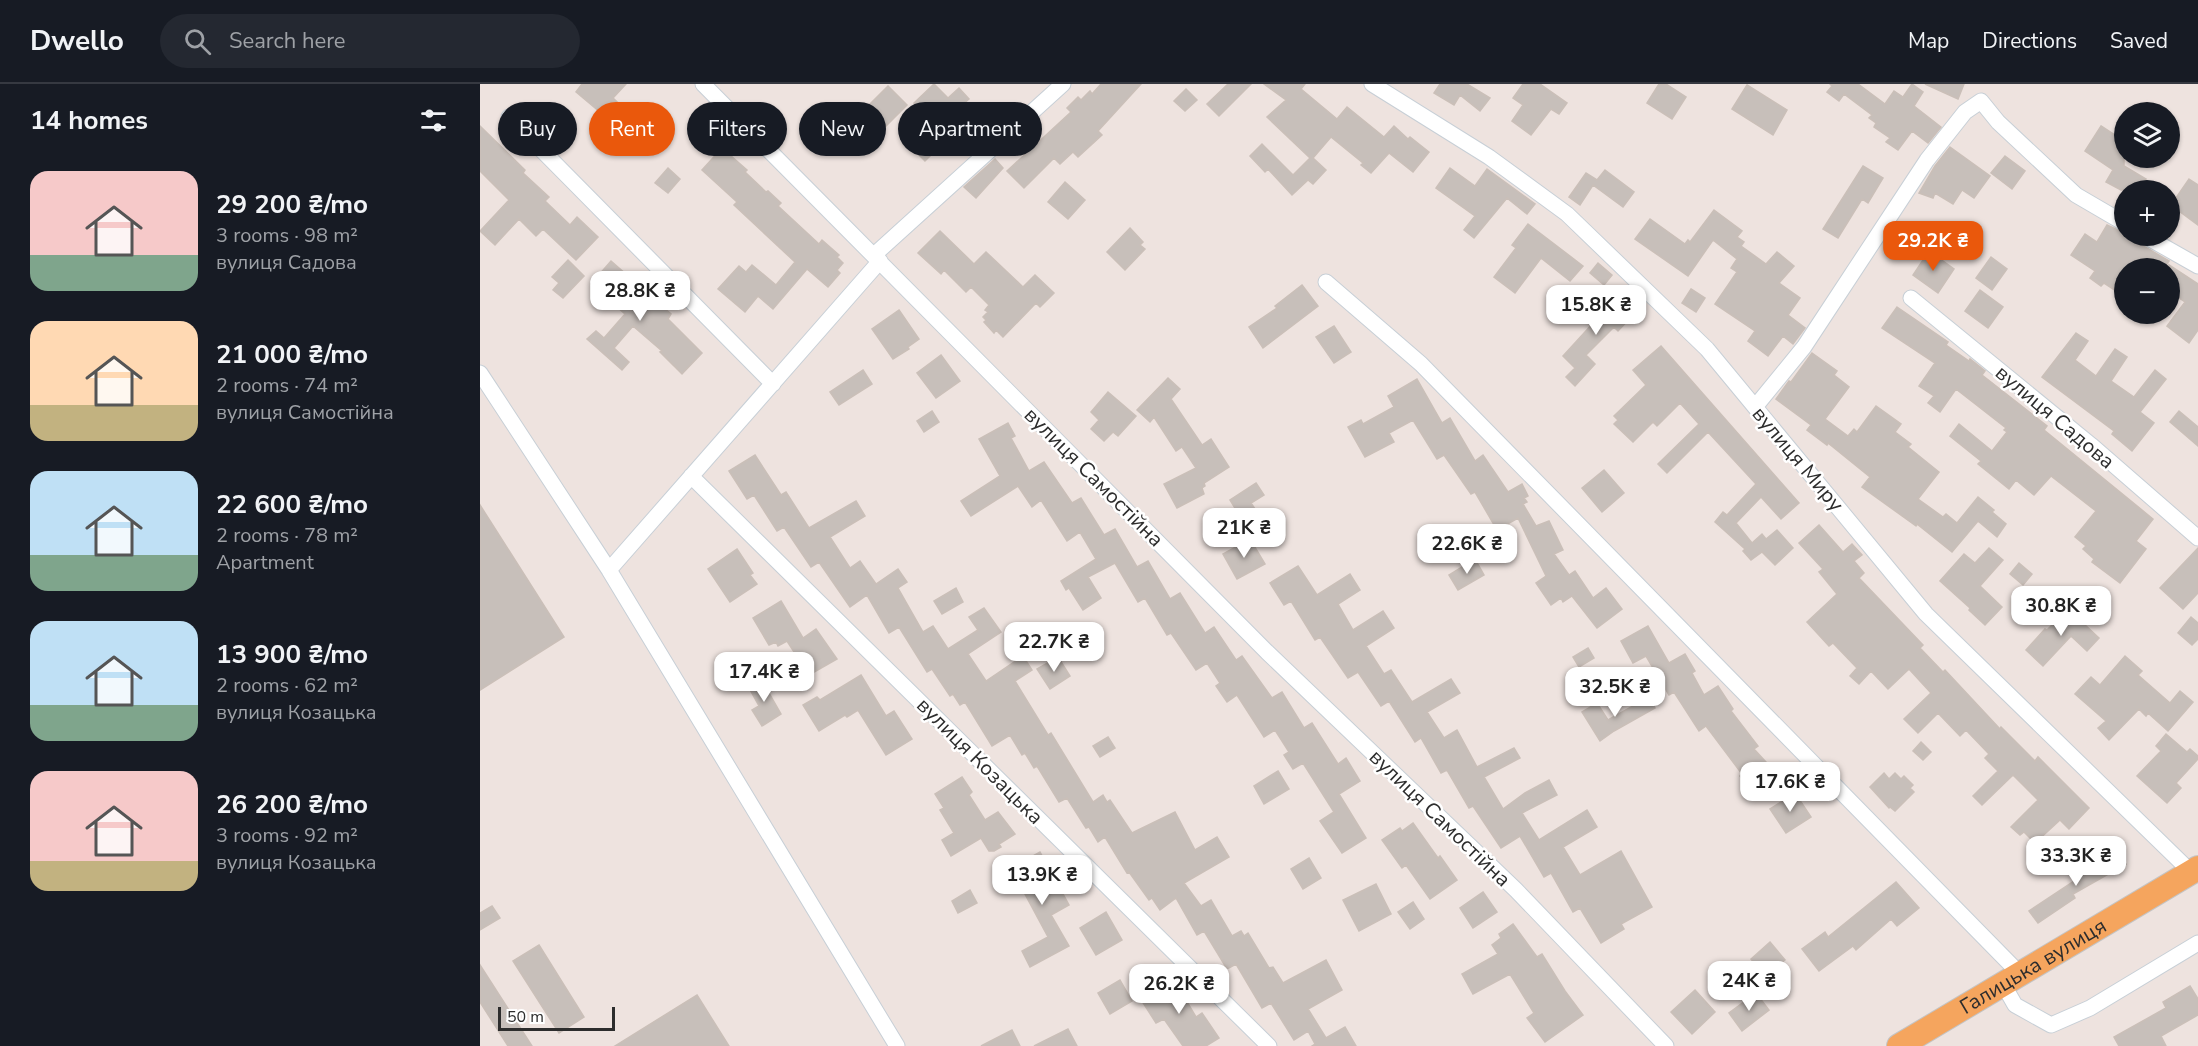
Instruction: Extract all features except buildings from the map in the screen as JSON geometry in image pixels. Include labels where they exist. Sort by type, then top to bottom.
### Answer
[{"type":"main road","name":"Галицька вулиця","points":[[1899,1046],[2195,870]]},
{"type":"street","name":"вулиця Самостійна","points":[[703,84],[1267,652],[1516,890],[1666,1046]]},
{"type":"street","points":[[609,570],[773,384],[877,258],[1063,84]]},
{"type":"street","name":"вулиця Миру","points":[[1372,84],[1489,157],[1567,214],[1707,349],[1926,614],[2195,870]]},
{"type":"street","points":[[1755,407],[1804,347],[1927,160],[1965,112],[1981,101],[1998,122],[2076,195],[2114,217]]},
{"type":"street","points":[[548,156],[773,384]]},
{"type":"street","points":[[2163,246],[2198,266]]},
{"type":"street","points":[[1326,282],[1421,364],[2012,979],[2015,1005],[2051,1025],[2090,1008],[2176,954],[2198,943]]},
{"type":"street","name":"вулиця Садова","points":[[1911,298],[2091,445],[2198,538]]},
{"type":"street","points":[[480,373],[609,570],[897,1046]]},
{"type":"street","name":"вулиця Козацька","points":[[691,476],[1269,1046]]}]
